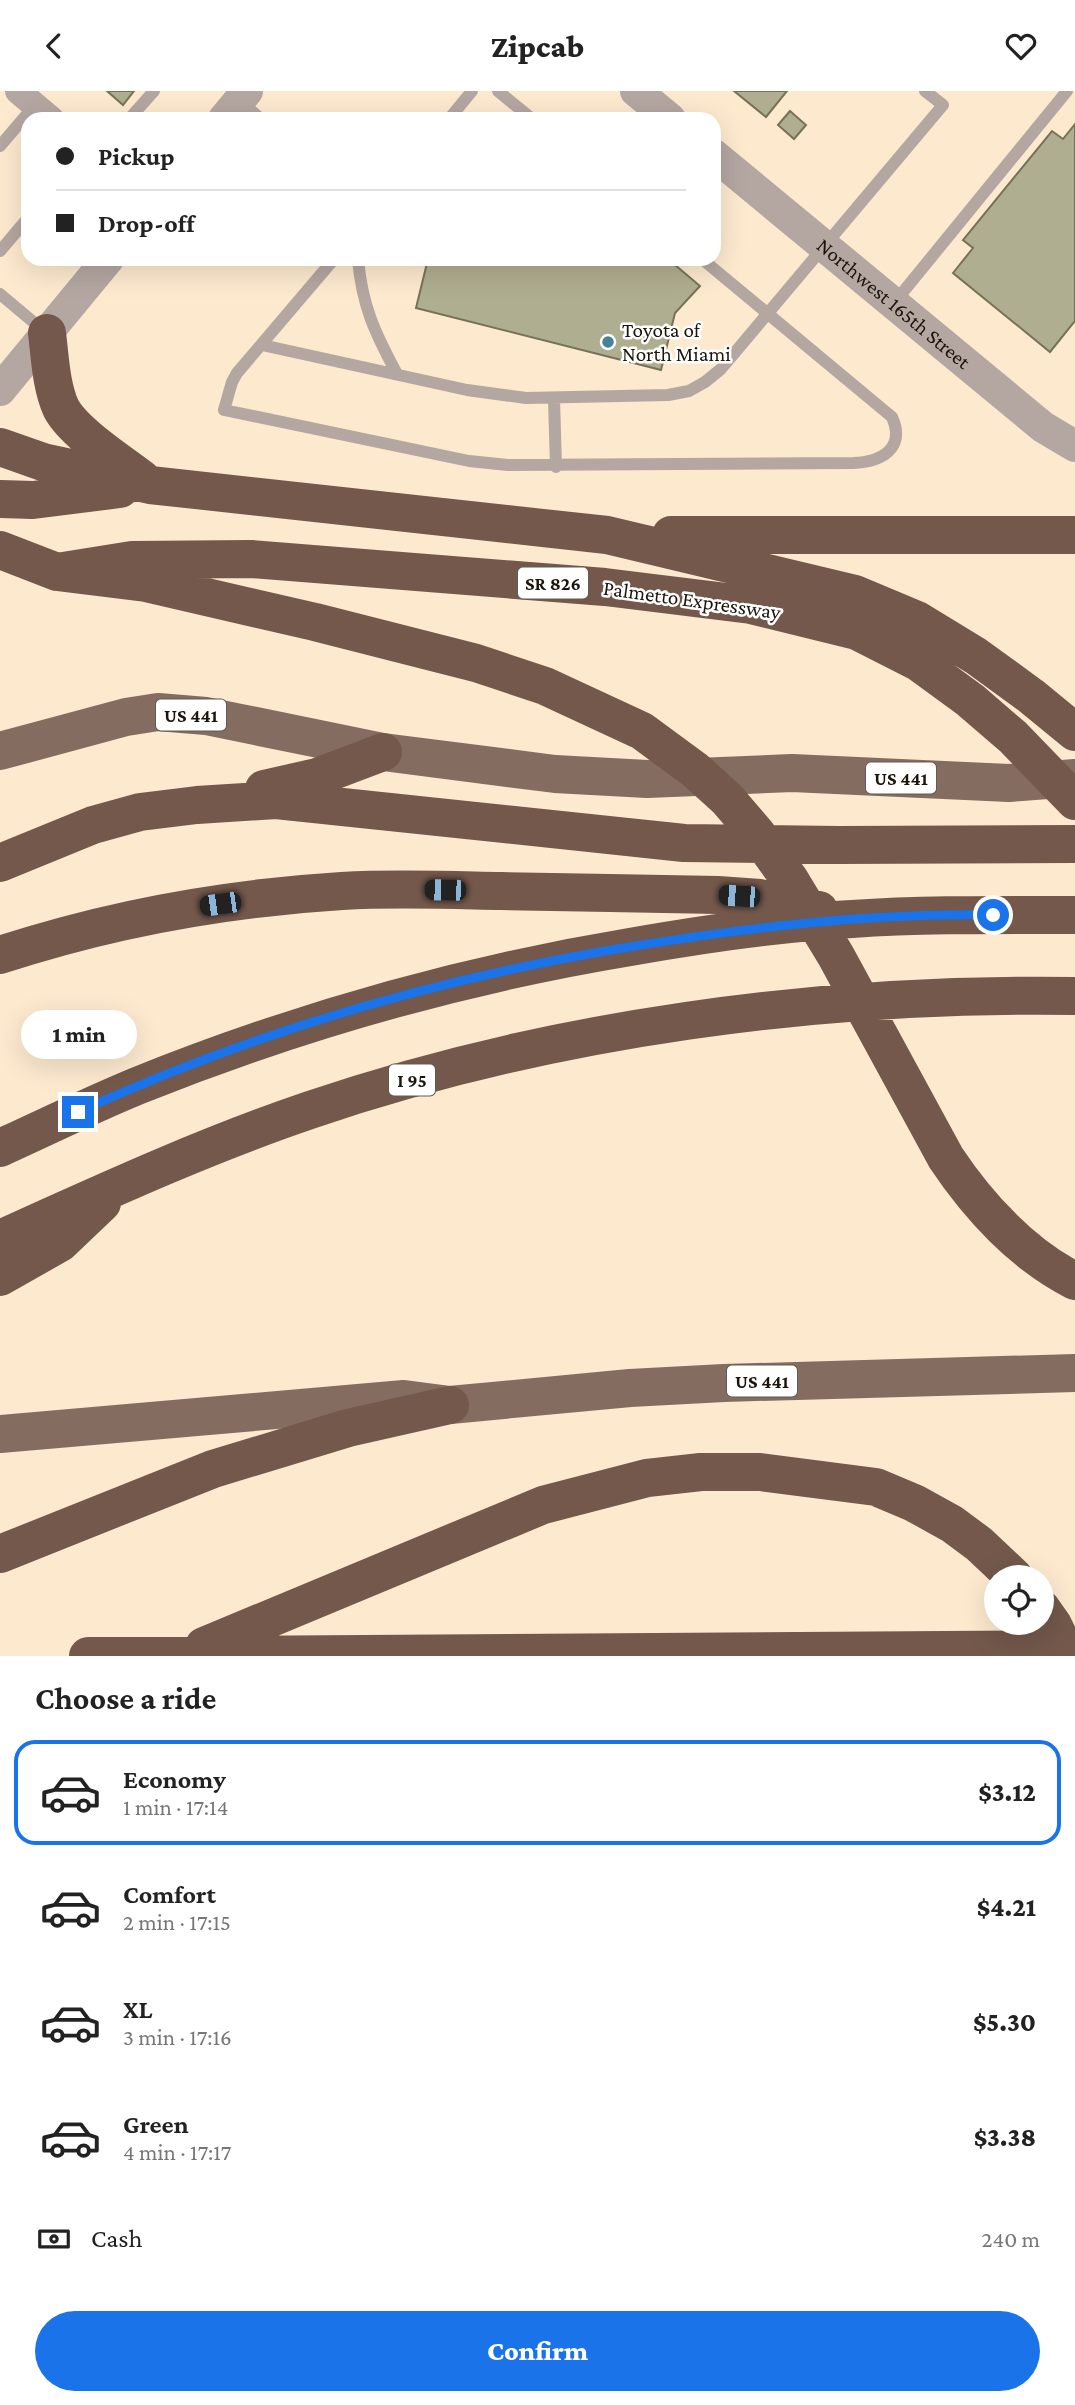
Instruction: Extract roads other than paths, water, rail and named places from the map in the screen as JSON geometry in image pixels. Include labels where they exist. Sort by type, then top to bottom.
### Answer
[{"type":"highway","points":[[47,333],[56,395],[62,410],[77,429],[150,485]]},
{"type":"highway","name":"Palmetto Expressway","points":[[0,447],[43,462],[150,485],[607,535],[855,594],[917,619],[976,656],[1075,732]]},
{"type":"highway","points":[[0,499],[33,500],[150,485]]},
{"type":"highway","points":[[607,535],[1075,535]]},
{"type":"highway","points":[[0,550],[57,572],[146,583],[475,663],[545,687],[642,731],[695,770],[727,799],[757,834],[790,880],[836,956],[946,1158],[963,1184],[998,1223],[1062,1275],[1075,1282]]},
{"type":"highway","name":"Palmetto Expressway","points":[[57,572],[132,560],[251,559],[605,587],[751,605],[857,631],[918,662],[971,700],[1013,737],[1075,801]]},
{"type":"highway","points":[[197,805],[317,777],[383,752]]},
{"type":"highway","points":[[0,863],[93,825],[140,812],[276,800],[684,843],[1075,843]]},
{"type":"highway","points":[[0,955],[169,912],[345,891],[421,889],[718,895],[760,898],[861,918]]},
{"type":"highway","points":[[0,1148],[115,1095],[286,1031],[443,985],[522,966],[663,941],[861,918],[1075,915]]},
{"type":"highway","name":"I 95","points":[[0,1239],[214,1145],[312,1109],[442,1072],[574,1042],[713,1017],[859,1002],[996,995],[1075,996]]},
{"type":"highway","points":[[0,1277],[60,1243],[122,1184]]},
{"type":"highway","points":[[0,1554],[213,1469],[298,1442],[450,1405]]},
{"type":"highway","points":[[179,1656],[543,1505],[647,1478],[701,1472],[760,1472],[876,1487],[953,1524],[1001,1565]]},
{"type":"highway","points":[[1054,1625],[1068,1656]]},
{"type":"highway","points":[[88,1656],[1075,1649]]},
{"type":"main road","name":"US 441","points":[[0,751],[126,717],[158,712],[206,716],[383,752],[555,774],[647,779],[792,773],[1009,783],[1075,778]]},
{"type":"main road","name":"US 441","points":[[0,1434],[404,1399],[450,1405],[605,1390],[724,1383],[1075,1373]]},
{"type":"street","points":[[636,91],[662,112]]},
{"type":"street","name":"Northwest 165th Street","points":[[721,161],[1043,427],[1075,446]]},
{"type":"street","points":[[0,390],[102,266]]},
{"type":"lane","points":[[135,112],[153,91]]},
{"type":"lane","points":[[455,112],[472,91]]},
{"type":"lane","points":[[498,91],[524,112]]},
{"type":"lane","points":[[262,345],[495,395],[554,399],[645,397],[689,391],[722,369],[943,105],[925,91]]},
{"type":"lane","points":[[894,303],[1071,92]]},
{"type":"lane","points":[[0,146],[21,121]]},
{"type":"lane","points":[[0,251],[21,226]]},
{"type":"lane","points":[[328,266],[232,382],[224,410],[469,461],[508,465],[556,467],[853,463],[875,460],[894,447],[897,438],[892,417],[710,266]]},
{"type":"lane","points":[[359,266],[364,302],[370,320],[397,374]]},
{"type":"lane","points":[[0,294],[47,333]]},
{"type":"lane","points":[[554,399],[556,467]]},
{"type":"place","name":"Toyota of North Miami","points":[[608,342]]}]
